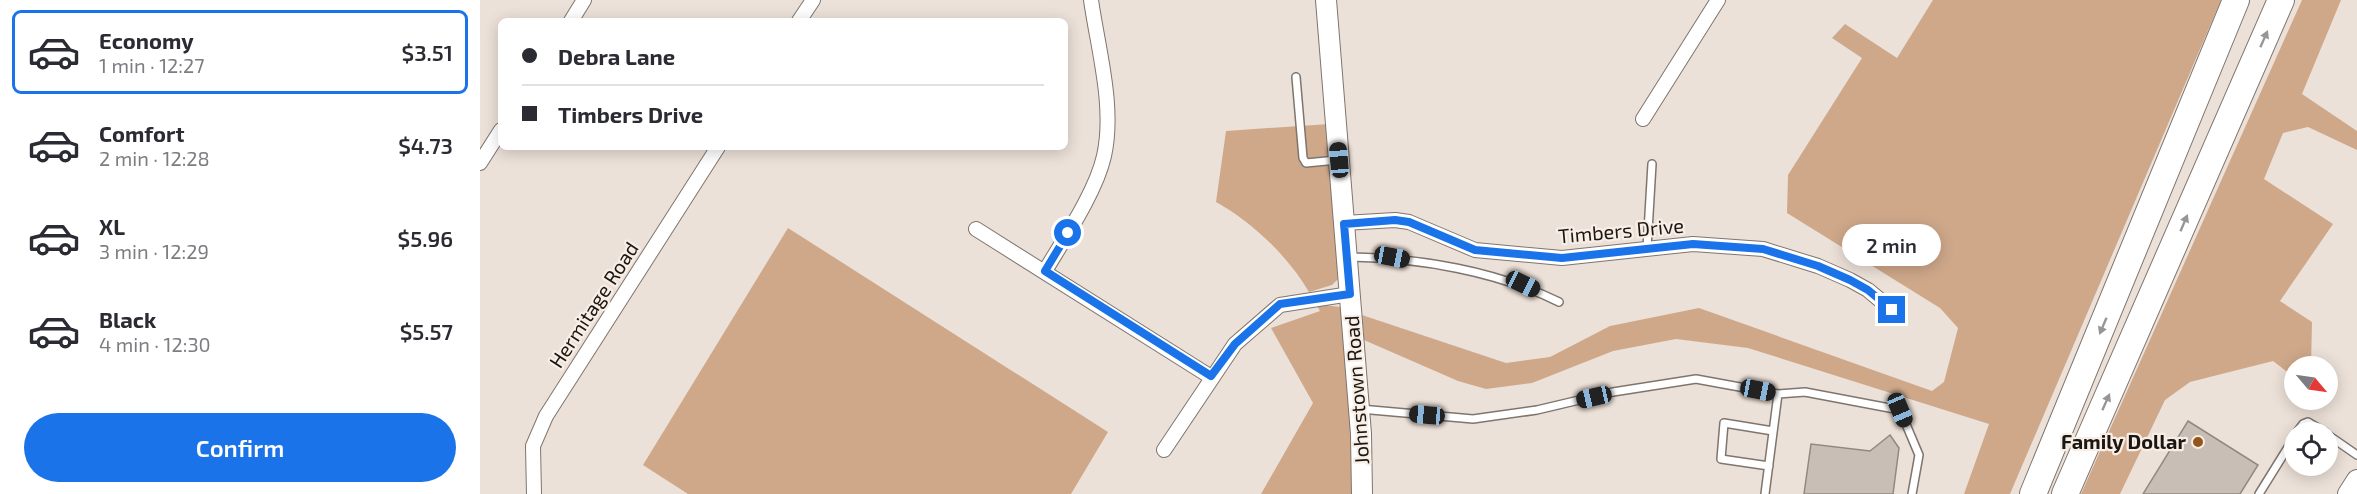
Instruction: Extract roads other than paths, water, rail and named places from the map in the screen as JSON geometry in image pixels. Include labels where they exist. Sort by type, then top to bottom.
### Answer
[{"type":"highway","points":[[2033,494],[2236,0]]},
{"type":"highway","points":[[2126,272],[2171,191],[2255,0]]},
{"type":"highway","points":[[2065,494],[2281,0]]},
{"type":"main road","name":"Johnstown Road","points":[[1326,0],[1359,408],[1362,494]]},
{"type":"main road","points":[[2348,494],[2357,480]]},
{"type":"street","points":[[573,18],[584,0]]},
{"type":"street","points":[[801,18],[813,0]]},
{"type":"street","points":[[1045,271],[1080,214],[1104,156],[1107,98],[1091,0]]},
{"type":"street","points":[[1643,119],[1718,0]]},
{"type":"street","points":[[480,163],[498,135]]},
{"type":"street","name":"Hermitage Road","points":[[534,494],[533,446],[546,416],[716,150]]},
{"type":"street","name":"Timbers Drive","points":[[1344,224],[1395,220],[1409,222],[1475,250],[1562,258],[1693,244],[1763,249],[1818,266],[1850,280],[1868,290],[1892,310]]},
{"type":"street","points":[[976,229],[1211,376]]},
{"type":"street","points":[[1164,450],[1211,376],[1235,344],[1280,304],[1350,294]]},
{"type":"lane","points":[[1296,77],[1303,158],[1306,163],[1312,164],[1339,160]]},
{"type":"lane","points":[[1647,248],[1652,164]]},
{"type":"lane","points":[[1347,257],[1392,257],[1500,277],[1523,284],[1559,302]]},
{"type":"lane","points":[[1359,408],[1473,419],[1537,410],[1613,392],[1696,379],[1778,394],[1805,392],[1900,410],[1919,455],[1912,494]]},
{"type":"lane","points":[[1765,494],[1778,394]]},
{"type":"lane","points":[[1769,466],[1721,459],[1724,423],[1773,431]]},
{"type":"lane","points":[[2338,443],[2357,455]]},
{"type":"lane","points":[[2259,494],[2284,453]]},
{"type":"place","name":"Family Dollar","points":[[2198,442]]}]
